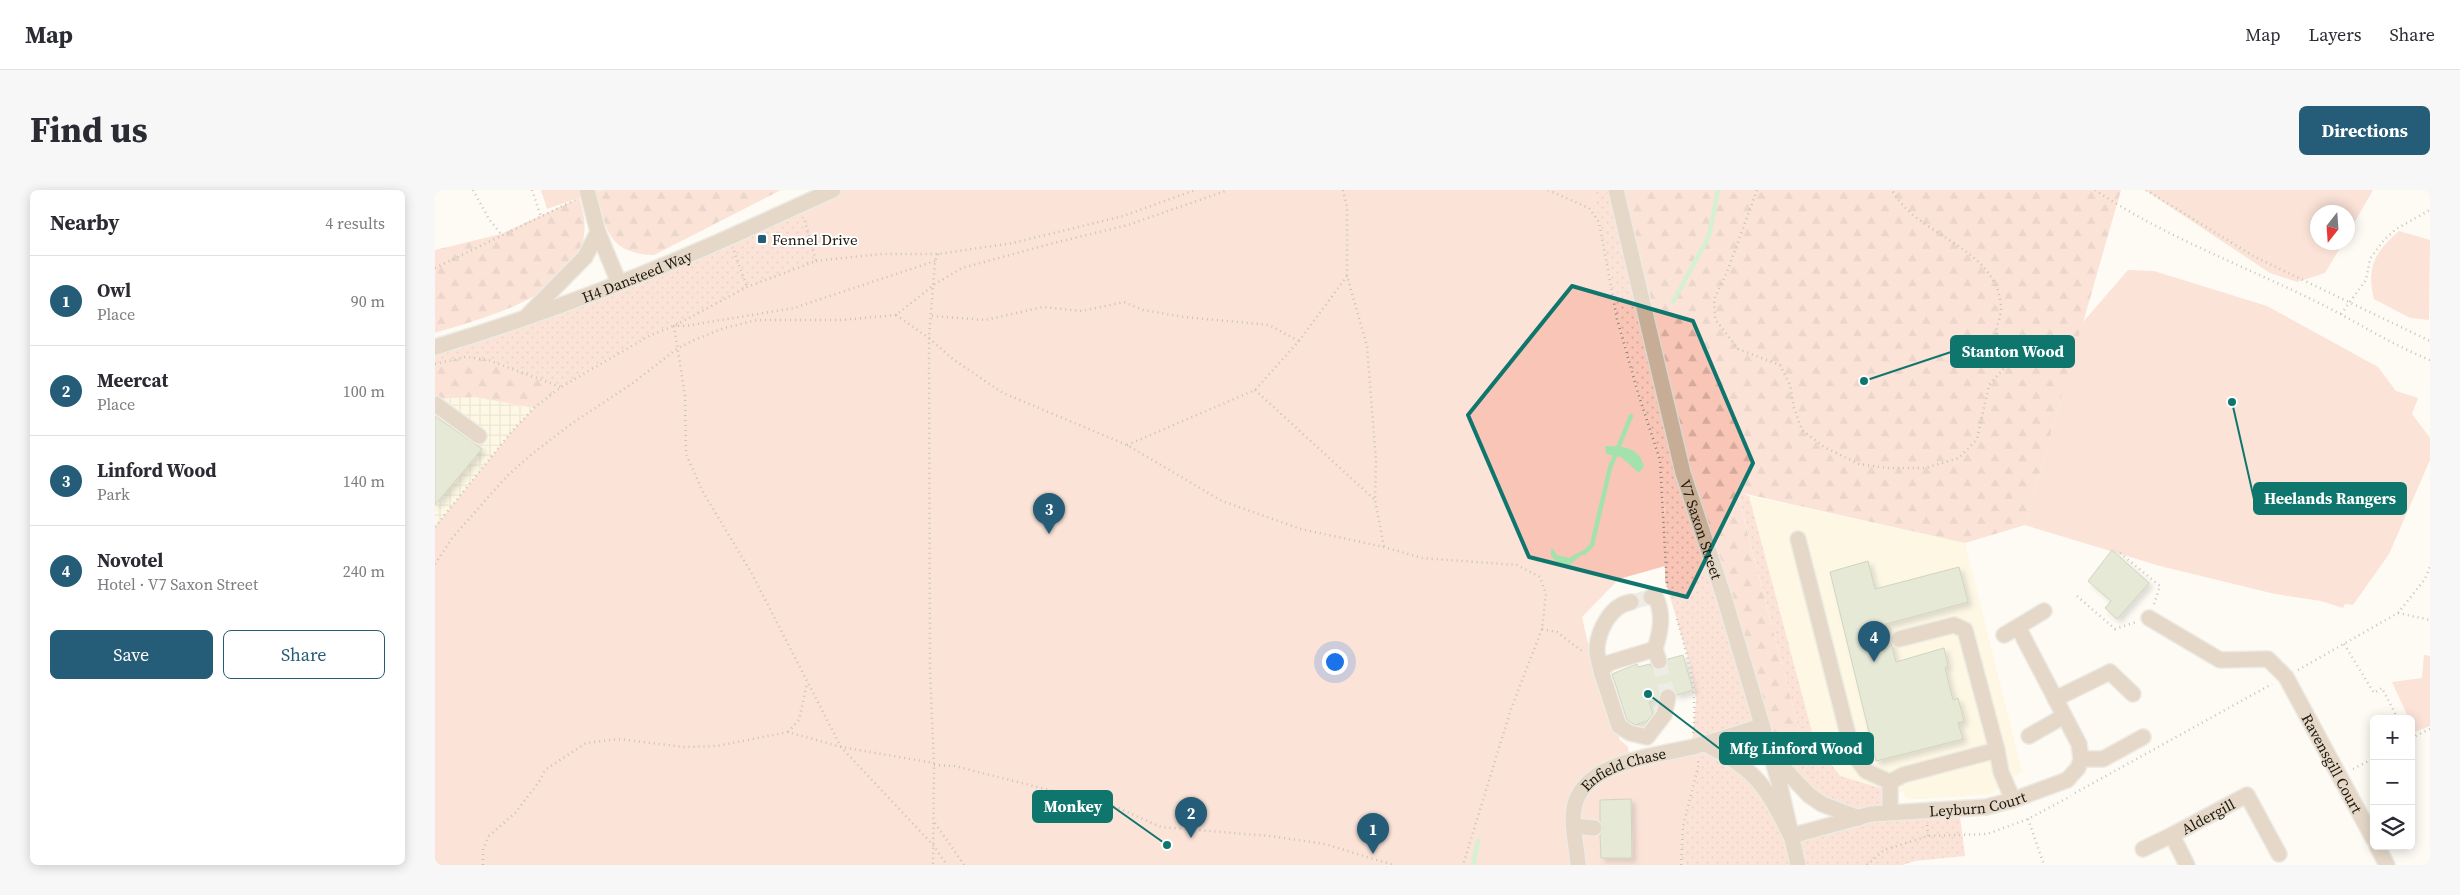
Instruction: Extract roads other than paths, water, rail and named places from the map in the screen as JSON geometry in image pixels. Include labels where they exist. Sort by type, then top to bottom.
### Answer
[{"type":"street","name":"H4 Dansteed Way","points":[[435,348],[524,319],[619,283],[730,238],[833,190]]},
{"type":"street","name":"V7 Saxon Street","points":[[1616,190],[1683,473],[1724,597],[1762,726],[1798,865]]},
{"type":"street","points":[[588,192],[598,232],[619,283]]},
{"type":"street","points":[[524,319],[585,257],[598,232]]},
{"type":"street","points":[[435,404],[479,436]]},
{"type":"street","points":[[1798,538],[1853,754],[1867,771],[1890,782]]},
{"type":"street","points":[[1601,672],[1609,663],[1657,655],[1662,608],[1655,596],[1651,597]]},
{"type":"street","points":[[1631,602],[1624,603],[1610,613],[1597,648],[1601,672],[1619,726],[1630,733],[1647,737]]},
{"type":"street","points":[[2004,634],[2044,611]]},
{"type":"street","name":"Ravensgill Court","points":[[2149,618],[2221,660],[2268,659],[2288,681],[2370,833]]},
{"type":"street","points":[[1899,639],[1954,625],[1965,630],[1997,750],[2001,772],[2013,800]]},
{"type":"street","points":[[2017,627],[2079,744],[2081,759],[2103,759],[2143,737]]},
{"type":"street","points":[[2055,699],[2110,672],[2133,694]]},
{"type":"street","points":[[1647,737],[1664,715],[1668,697]]},
{"type":"street","points":[[2029,736],[2064,716]]},
{"type":"street","name":"Enfield Chase","points":[[1579,865],[1574,826],[1576,801],[1584,787],[1597,776],[1613,768],[1653,754],[1698,745],[1762,726]]},
{"type":"street","points":[[1647,737],[1653,754]]},
{"type":"street","points":[[1698,745],[1729,756],[1754,774],[1770,796],[1791,836]]},
{"type":"street","points":[[1890,782],[1903,775],[1997,750]]},
{"type":"street","points":[[1770,754],[1809,795],[1821,804],[1859,818]]},
{"type":"street","name":"Leyburn Court","points":[[1791,836],[1890,812],[1986,807],[2013,800],[2067,780],[2078,768],[2081,759]]},
{"type":"street","points":[[1890,782],[1890,812]]},
{"type":"street","name":"Aldergill","points":[[2187,865],[2172,835],[2247,795],[2279,854]]},
{"type":"street","points":[[1574,826],[1594,828]]},
{"type":"street","points":[[2143,849],[2172,835]]},
{"type":"street","points":[[2379,850],[2387,865]]},
{"type":"waterway","points":[[1673,302],[1709,236],[1718,190]]},
{"type":"waterway","points":[[1584,553],[1592,545],[1610,468],[1631,416]]},
{"type":"waterway","points":[[1473,865],[1478,841]]},
{"type":"tunnel","points":[[1631,602],[1651,597]]},
{"type":"tunnel","points":[[1659,661],[1668,697]]},
{"type":"place","name":"Fennel Drive","points":[[762,239]]},
{"type":"place","name":"Stanton Wood","points":[[1864,381]]},
{"type":"place","name":"Heelands Rangers","points":[[2232,402]]},
{"type":"place","name":"Linford Wood","points":[[1049,534]]},
{"type":"place","name":"Novotel","points":[[1874,662]]},
{"type":"place","name":"Mfg Linford Wood","points":[[1648,694]]},
{"type":"place","name":"Meercat","points":[[1191,838]]},
{"type":"place","name":"Monkey","points":[[1167,845]]},
{"type":"place","name":"Owl","points":[[1373,854]]}]
